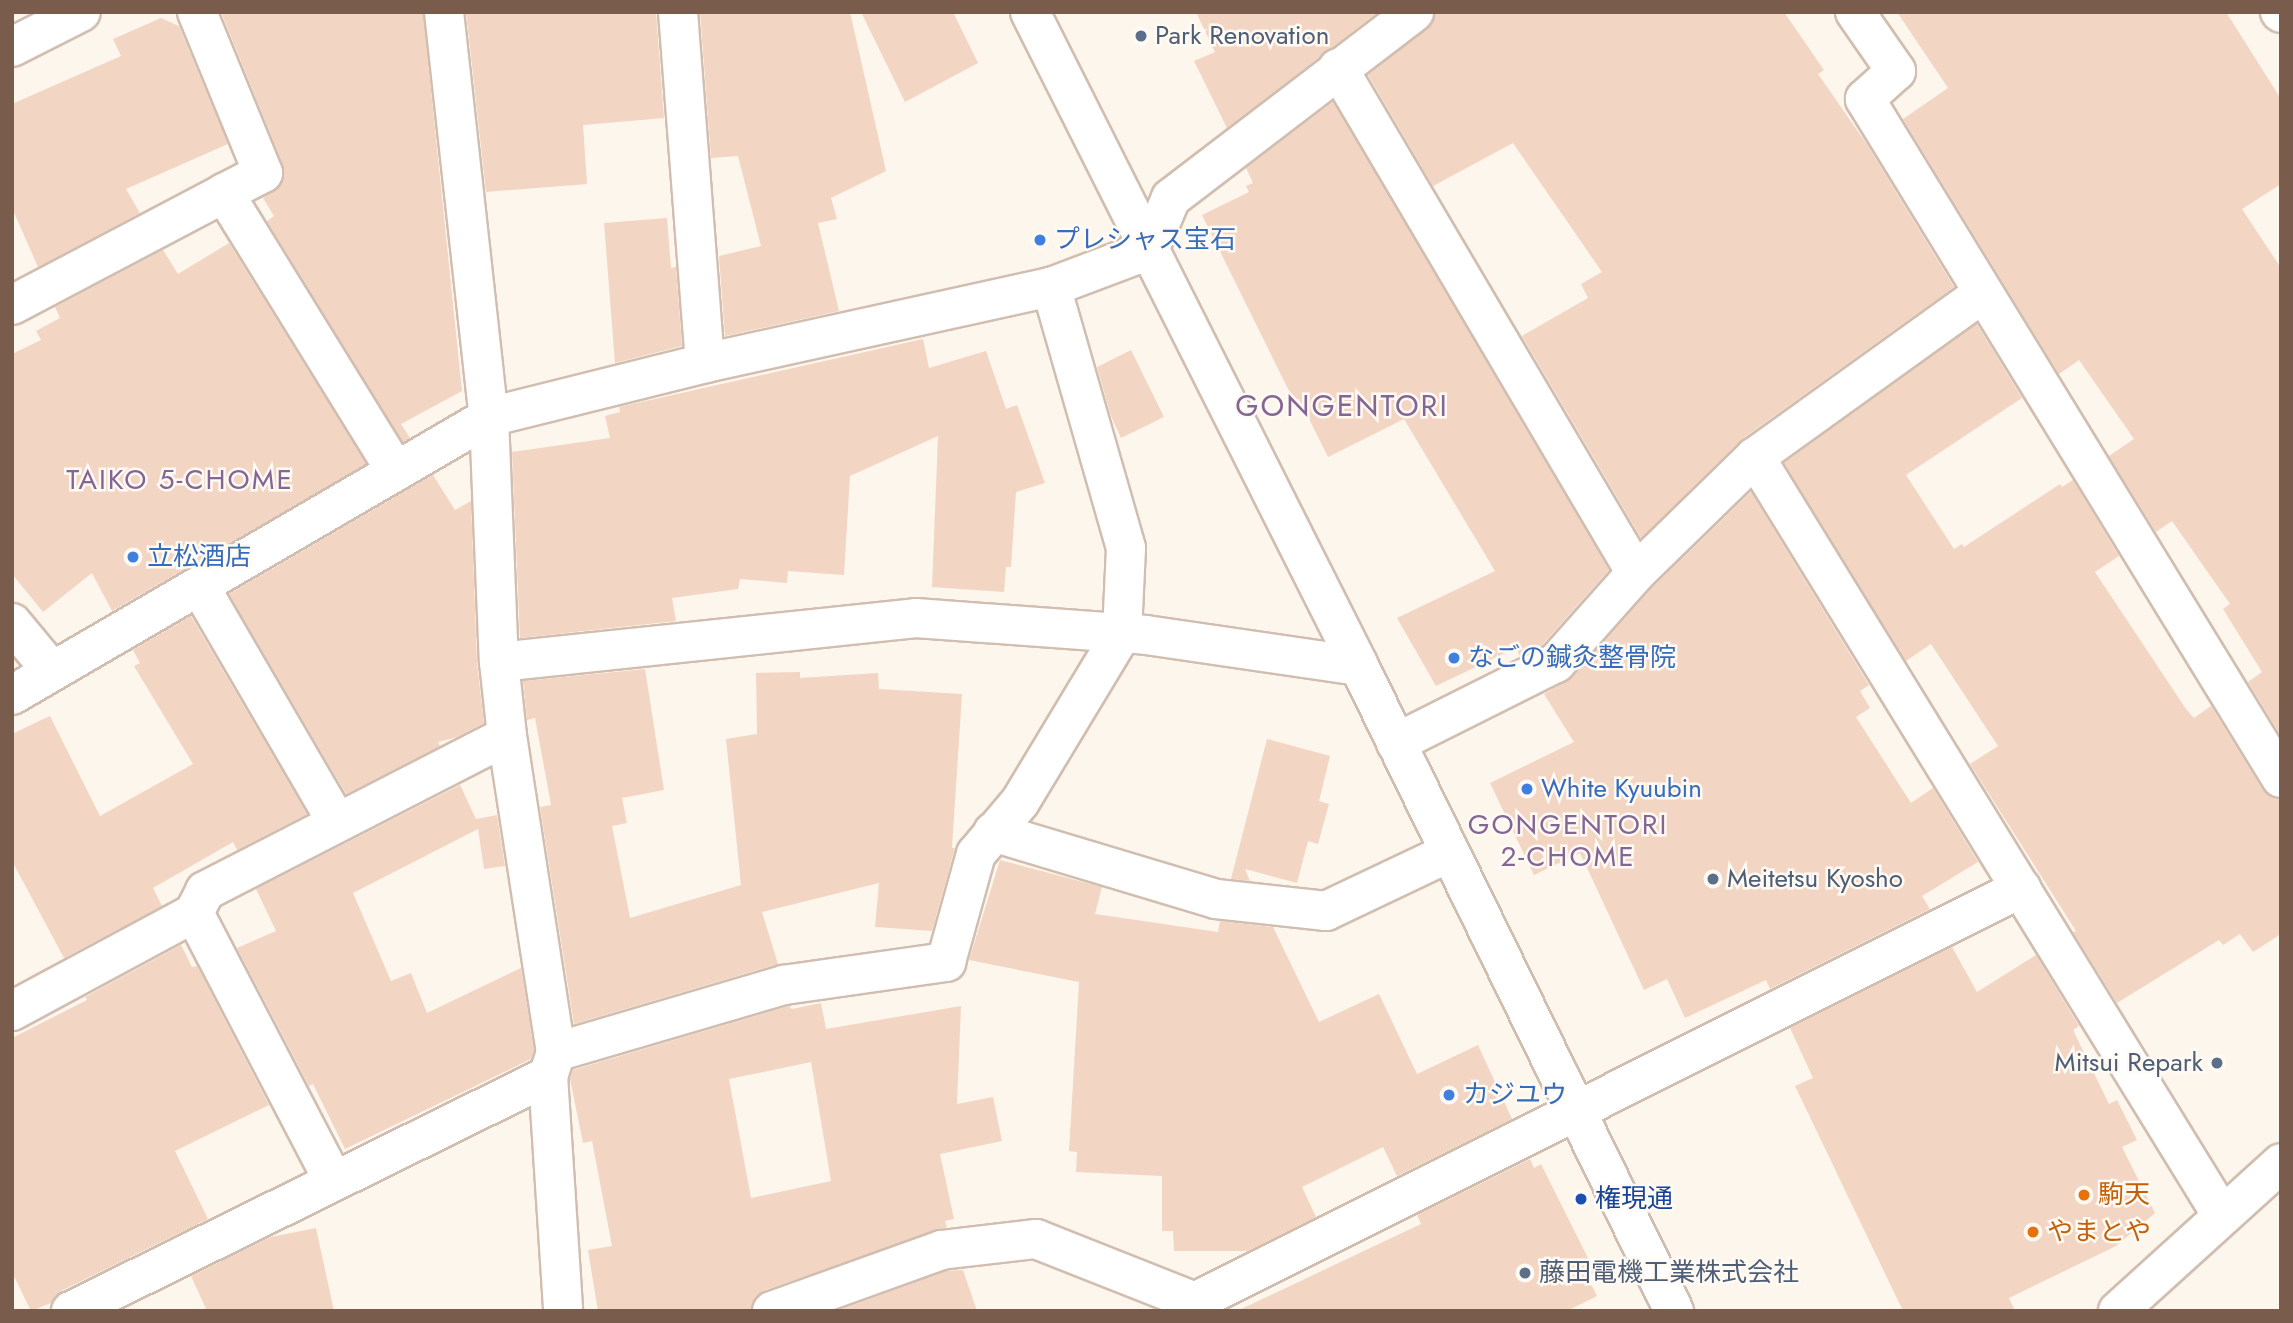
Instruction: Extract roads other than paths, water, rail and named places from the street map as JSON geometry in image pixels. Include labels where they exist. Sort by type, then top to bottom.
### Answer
[{"type":"street","points":[[12,47],[81,12]]},
{"type":"street","points":[[12,305],[263,173],[197,12]]},
{"type":"street","points":[[444,12],[489,417],[499,662],[552,1064],[563,1311]]},
{"type":"street","points":[[678,12],[705,363]]},
{"type":"street","points":[[1030,12],[1359,666],[1674,1311]]},
{"type":"street","points":[[12,695],[489,417],[705,363],[1051,287],[1149,250],[1171,198],[1414,12]]},
{"type":"street","points":[[1854,12],[1896,71],[1865,99],[2281,778]]},
{"type":"street","points":[[1338,68],[1636,573]]},
{"type":"street","points":[[224,193],[396,471]]},
{"type":"street","points":[[71,1311],[333,1180],[552,1064],[785,985],[946,962],[976,854],[1020,802],[1122,633],[1126,548],[1051,287]]},
{"type":"street","points":[[1396,743],[1556,663],[1636,573],[1755,457],[1983,293]]},
{"type":"street","points":[[1755,457],[2221,1214]]},
{"type":"street","points":[[200,587],[336,821]]},
{"type":"street","points":[[499,662],[916,618],[1122,633],[1359,666]]},
{"type":"street","points":[[12,623],[51,670]]},
{"type":"street","points":[[16,999],[194,913],[205,891],[336,821],[507,736]]},
{"type":"street","points":[[993,832],[1216,899],[1326,912],[1448,852]]},
{"type":"street","points":[[772,1311],[941,1250],[1037,1240],[1196,1306],[2021,888]]},
{"type":"street","points":[[194,913],[333,1180]]},
{"type":"street","points":[[2118,1311],[2221,1214],[2281,1163]]},
{"type":"place","name":"Park Renovation","points":[[1141,36]]},
{"type":"place","name":"プレシャス宝石","points":[[1040,240]]},
{"type":"place","name":"立松酒店","points":[[133,557]]},
{"type":"place","name":"なごの鍼灸整骨院","points":[[1454,658]]},
{"type":"place","name":"White Kyuubin","points":[[1527,789]]},
{"type":"place","name":"Meitetsu Kyosho","points":[[1713,879]]},
{"type":"place","name":"Mitsui Repark","points":[[2217,1063]]},
{"type":"place","name":"カジユウ","points":[[1449,1095]]},
{"type":"place","name":"駒天","points":[[2084,1195]]},
{"type":"place","name":"権現通","points":[[1581,1199]]},
{"type":"place","name":"やまとや","points":[[2033,1232]]},
{"type":"place","name":"藤田電機工業株式会社","points":[[1525,1273]]},
{"type":"district","name":"GONGENTORI","points":[[1342,406]]},
{"type":"district","name":"TAIKO 5-CHOME","points":[[180,480]]},
{"type":"district","name":"GONGENTORI 2-CHOME","points":[[1568,841]]}]
